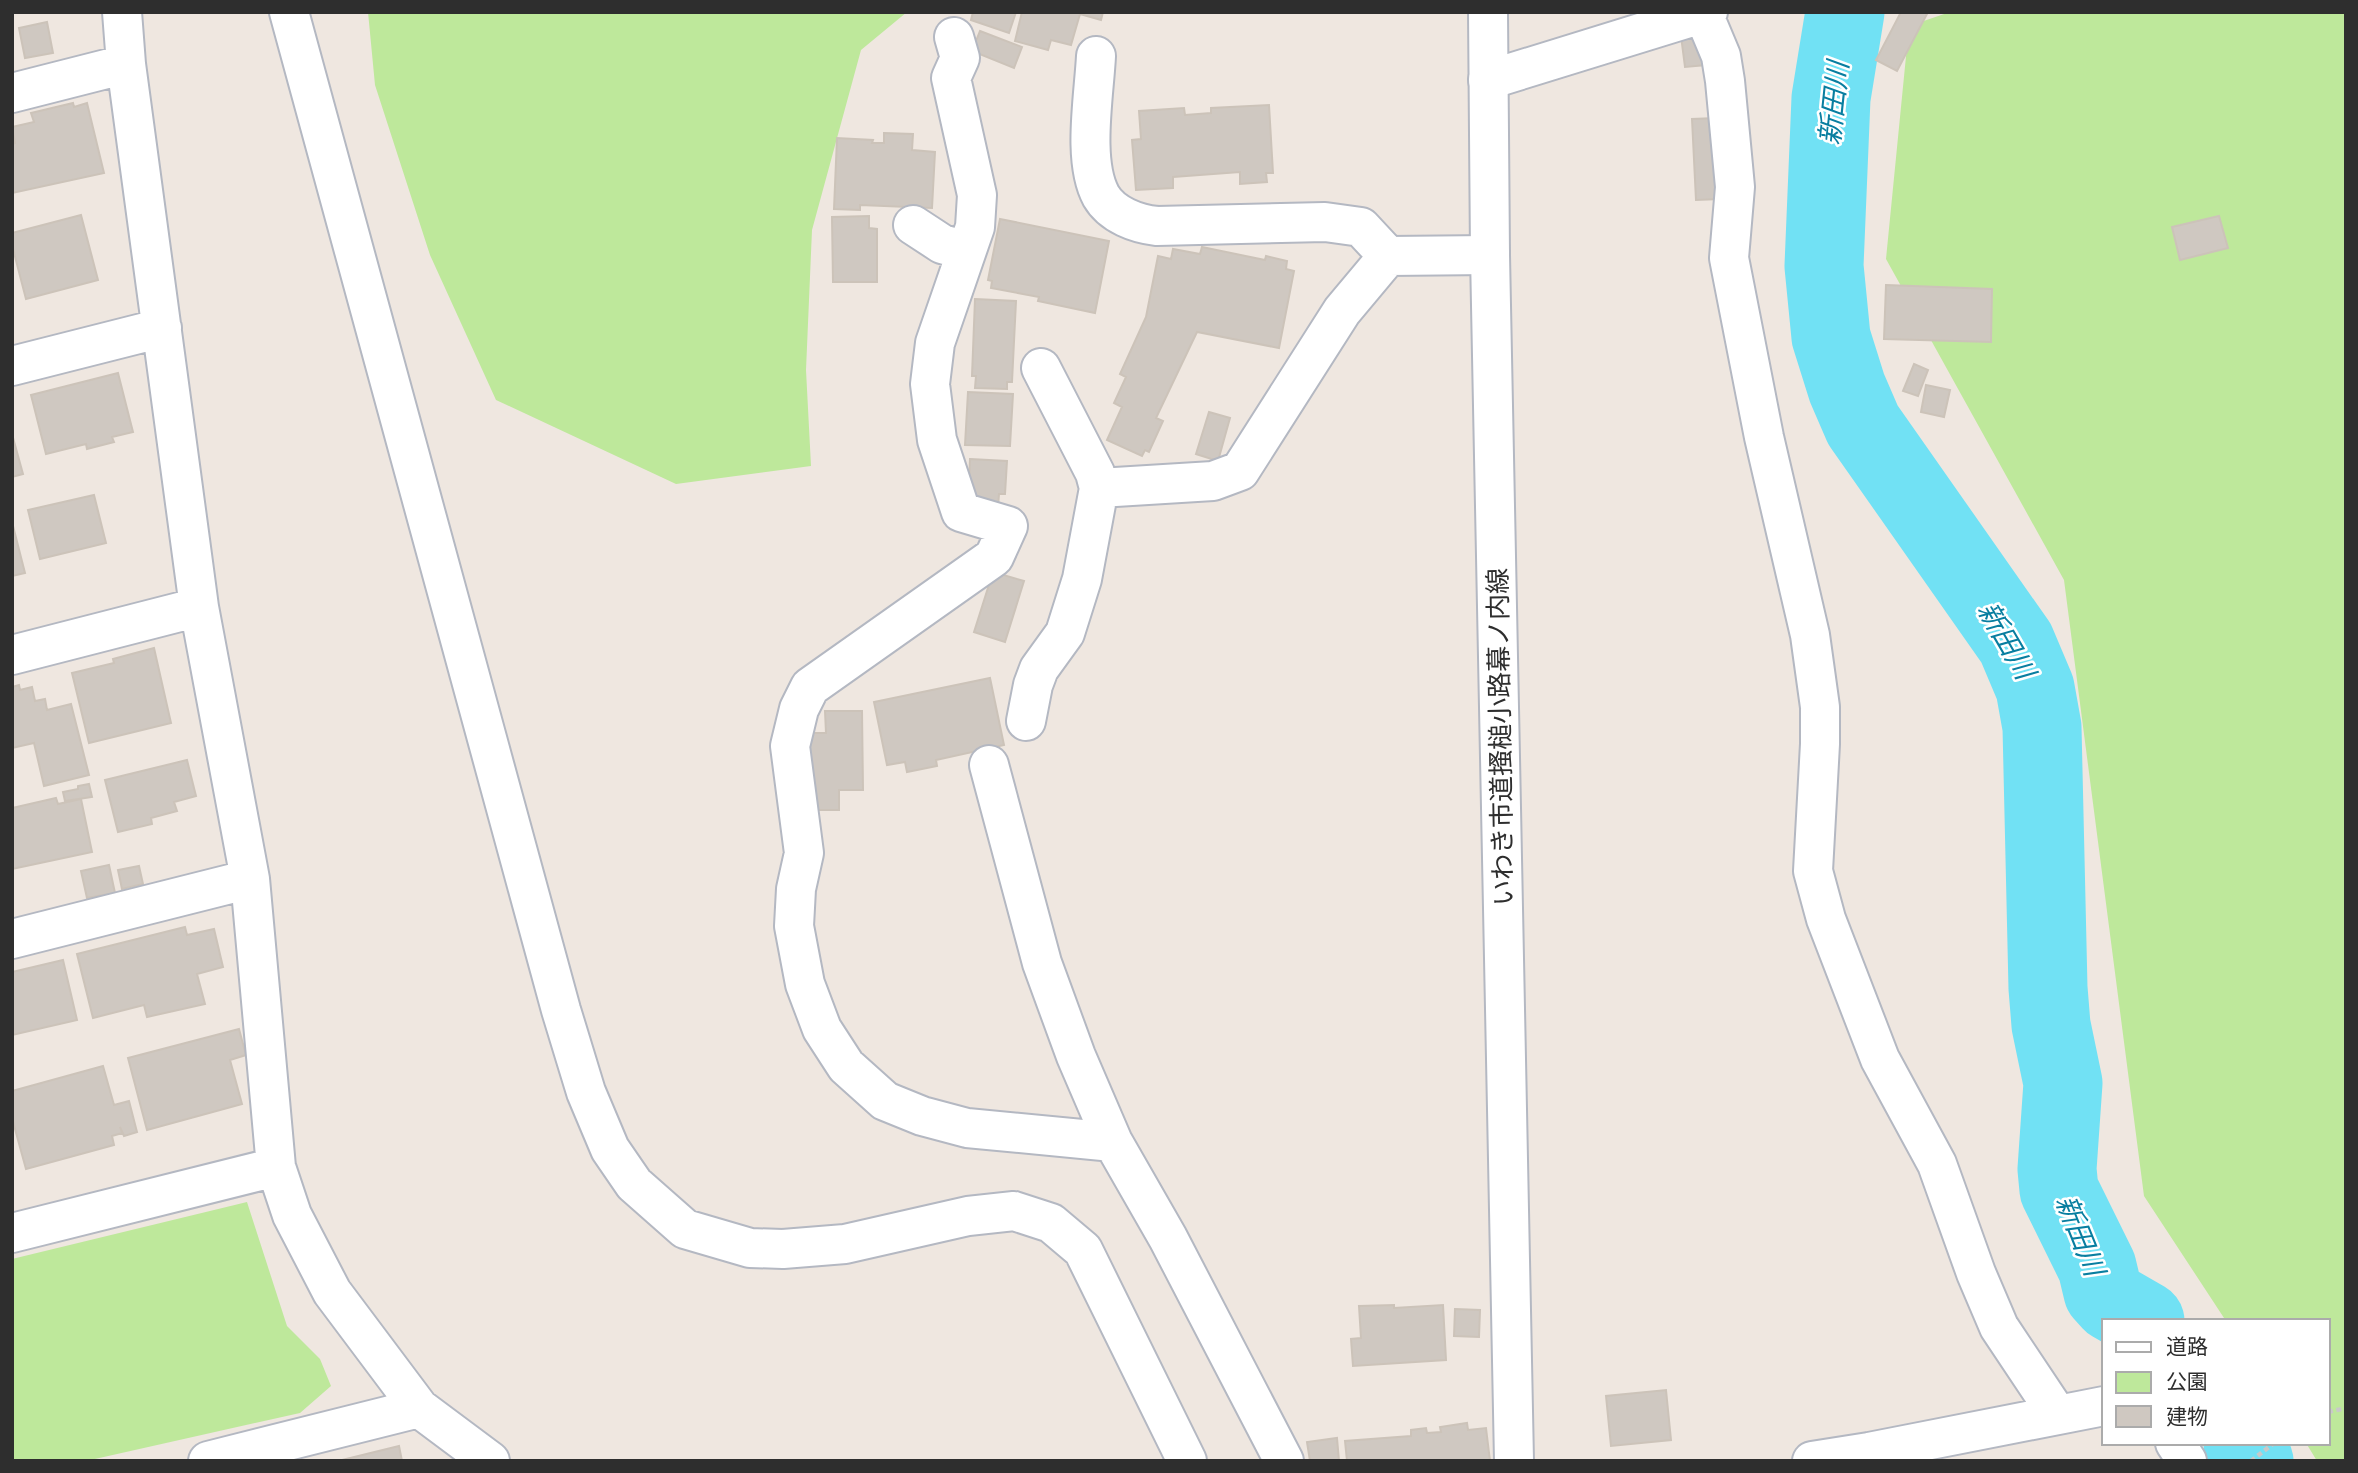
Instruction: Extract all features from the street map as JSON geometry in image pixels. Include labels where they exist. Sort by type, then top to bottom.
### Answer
[{"type":"street","points":[[122,12],[126,64],[199,607],[250,879],[276,1167],[292,1215],[332,1292],[419,1408],[490,1461]]},
{"type":"street","points":[[289,12],[561,1010],[586,1092],[610,1149],[634,1184],[685,1229],[750,1248],[783,1249],[845,1244],[968,1216],[1002,1212],[1014,1212],[1051,1223],[1083,1250],[1187,1461]]},
{"type":"street","name":"いわき市道搔槌小路幕ノ内線","points":[[1488,12],[1490,256],[1514,1461]]},
{"type":"street","points":[[1488,80],[1706,13],[1721,56],[1728,106],[1735,187],[1729,258],[1764,437],[1810,635],[1820,706],[1813,871],[1825,919],[1880,1059],[1937,1164],[1999,1328],[2057,1414]]},
{"type":"street","points":[[954,37],[960,58],[951,78],[978,195],[975,228],[935,343],[930,384],[937,440],[961,512],[1008,526],[994,558],[810,687],[799,709],[790,746],[804,853],[796,889],[793,926],[806,984],[822,1029],[846,1066],[885,1101],[922,1116],[967,1128],[1113,1142]]},
{"type":"street","points":[[1096,56],[1091,149],[1096,181],[1102,199],[1126,218],[1140,224],[1157,226],[1325,222],[1361,227],[1388,256],[1490,256]]},
{"type":"street","points":[[12,93],[126,64]]},
{"type":"street","points":[[913,225],[942,244],[966,251]]},
{"type":"street","points":[[1098,488],[1213,481],[1240,471],[1342,311],[1388,256]]},
{"type":"street","points":[[12,366],[162,328]]},
{"type":"street","points":[[1026,721],[1039,669],[1065,633],[1082,579],[1098,488],[1095,473],[1041,368]]},
{"type":"street","points":[[12,655],[199,607]]},
{"type":"street","points":[[989,765],[1042,963],[1076,1056],[1113,1142],[1168,1238],[1284,1461]]},
{"type":"street","points":[[12,939],[250,879]]},
{"type":"street","points":[[12,1233],[276,1167]]},
{"type":"street","points":[[1812,1461],[2102,1406]]},
{"type":"street","points":[[208,1461],[419,1408]]},
{"type":"street","points":[[2176,1445],[2187,1461]]},
{"type":"path","points":[[2251,1461],[2271,1445]]},
{"type":"green space","points":[[368,12],[907,12],[861,50],[812,230],[806,370],[811,466],[676,484],[496,400],[430,255],[375,85]]},
{"type":"green space","points":[[1950,12],[2346,12],[2346,1461],[2317,1461],[2307,1445],[2330,1445],[2330,1319],[2225,1319],[2144,1196],[2064,580],[1886,259],[1909,26]]},
{"type":"green space","points":[[247,1202],[287,1326],[320,1359],[331,1386],[300,1413],[86,1461],[12,1461],[12,1259]]},
{"type":"building","points":[[973,12],[1016,12],[1009,33],[971,20]]},
{"type":"building","points":[[1022,12],[1103,12],[1101,20],[1080,14],[1071,45],[1051,40],[1048,50],[1015,41]]},
{"type":"building","points":[[1901,12],[1928,12],[1897,71],[1876,60]]},
{"type":"building","points":[[47,22],[53,53],[25,58],[19,28]]},
{"type":"building","points":[[980,31],[1022,47],[1014,68],[972,51]]},
{"type":"building","points":[[1703,34],[1706,65],[1685,67],[1681,36]]},
{"type":"building","points":[[73,103],[74,107],[87,103],[104,173],[12,193],[12,144],[15,143],[12,127],[34,122],[31,113]]},
{"type":"building","points":[[1269,105],[1273,173],[1266,173],[1267,182],[1240,184],[1240,172],[1173,177],[1173,188],[1136,190],[1132,140],[1141,139],[1139,111],[1184,108],[1185,115],[1211,113],[1211,108]]},
{"type":"building","points":[[1716,118],[1720,199],[1696,200],[1692,119]]},
{"type":"building","points":[[884,133],[913,134],[912,150],[935,152],[932,208],[860,205],[860,210],[834,209],[837,138],[884,143]]},
{"type":"building","points":[[81,215],[98,280],[26,299],[12,245],[12,233]]},
{"type":"building","points":[[869,216],[869,228],[877,229],[877,282],[833,282],[832,217]]},
{"type":"building","points":[[2219,216],[2228,248],[2180,260],[2172,227]]},
{"type":"building","points":[[1000,219],[1109,241],[1095,313],[1038,301],[1039,297],[991,288],[992,281],[988,280]]},
{"type":"building","points":[[1202,247],[1265,260],[1266,256],[1287,261],[1286,269],[1294,271],[1279,348],[1197,332],[1156,418],[1163,421],[1149,452],[1145,450],[1142,456],[1107,440],[1122,407],[1114,403],[1126,377],[1120,374],[1146,317],[1158,256],[1171,259],[1173,249],[1200,254]]},
{"type":"building","points":[[1886,285],[1992,289],[1991,342],[1884,339]]},
{"type":"building","points":[[975,299],[1016,301],[1012,382],[1007,382],[1007,389],[975,388],[976,376],[972,376]]},
{"type":"building","points":[[1914,364],[1928,370],[1918,396],[1903,391]]},
{"type":"building","points":[[118,373],[133,432],[112,437],[114,442],[87,449],[86,444],[46,454],[31,395]]},
{"type":"building","points":[[1926,385],[1950,390],[1944,417],[1921,412]]},
{"type":"building","points":[[968,392],[1013,394],[1010,446],[965,445]]},
{"type":"building","points":[[1209,412],[1230,418],[1218,461],[1196,454]]},
{"type":"building","points":[[12,434],[23,474],[12,477]]},
{"type":"building","points":[[970,459],[1007,461],[1005,494],[999,494],[998,507],[968,505]]},
{"type":"building","points":[[94,495],[106,543],[40,559],[28,510]]},
{"type":"building","points":[[12,522],[25,573],[12,576]]},
{"type":"building","points":[[993,572],[1024,581],[1005,642],[974,632]]},
{"type":"building","points":[[154,648],[171,723],[89,743],[72,673],[114,663],[113,659]]},
{"type":"building","points":[[990,678],[1004,745],[936,760],[937,766],[907,772],[905,762],[887,765],[874,702]]},
{"type":"building","points":[[19,685],[20,690],[32,687],[35,701],[45,699],[47,710],[71,704],[89,775],[44,786],[34,743],[12,748],[12,687]]},
{"type":"building","points":[[825,711],[862,711],[863,790],[839,790],[839,810],[809,810],[809,733],[826,733]]},
{"type":"building","points":[[187,760],[196,796],[174,802],[177,811],[151,818],[152,824],[118,832],[105,780]]},
{"type":"building","points":[[89,784],[92,797],[65,801],[63,792]]},
{"type":"building","points":[[56,798],[58,804],[81,799],[92,852],[12,869],[12,808]]},
{"type":"building","points":[[109,865],[115,893],[87,898],[81,871]]},
{"type":"building","points":[[139,866],[143,884],[122,889],[118,870]]},
{"type":"building","points":[[185,927],[187,935],[214,929],[223,967],[197,974],[205,1004],[147,1017],[144,1005],[93,1018],[77,954]]},
{"type":"building","points":[[63,960],[77,1020],[12,1035],[12,972]]},
{"type":"building","points":[[239,1029],[246,1055],[230,1060],[242,1104],[147,1130],[128,1058]]},
{"type":"building","points":[[103,1066],[114,1105],[129,1101],[137,1132],[124,1136],[120,1127],[122,1133],[112,1136],[114,1145],[26,1169],[12,1118],[12,1091]]},
{"type":"building","points":[[1394,1305],[1394,1308],[1443,1305],[1446,1360],[1353,1366],[1351,1339],[1361,1338],[1359,1306]]},
{"type":"building","points":[[1455,1309],[1480,1310],[1479,1337],[1454,1336]]},
{"type":"building","points":[[1666,1390],[1671,1440],[1611,1446],[1606,1396]]},
{"type":"building","points":[[1467,1423],[1468,1430],[1486,1428],[1490,1461],[1347,1461],[1345,1441],[1411,1436],[1411,1430],[1426,1428],[1427,1433],[1441,1432],[1440,1427]]},
{"type":"building","points":[[1337,1438],[1339,1461],[1310,1461],[1307,1442]]},
{"type":"building","points":[[399,1446],[402,1461],[338,1461]]},
{"type":"waterway","name":"新田川","points":[[1845,12],[1831,98],[1824,266],[1831,337],[1847,388],[1863,425],[2016,643],[2035,688],[2042,727],[2048,988],[2051,1025],[2063,1083],[2057,1169],[2059,1190],[2097,1267],[2103,1292],[2112,1302],[2142,1319]]},
{"type":"waterway","name":"新田川","points":[[2244,1445],[2254,1461]]}]
